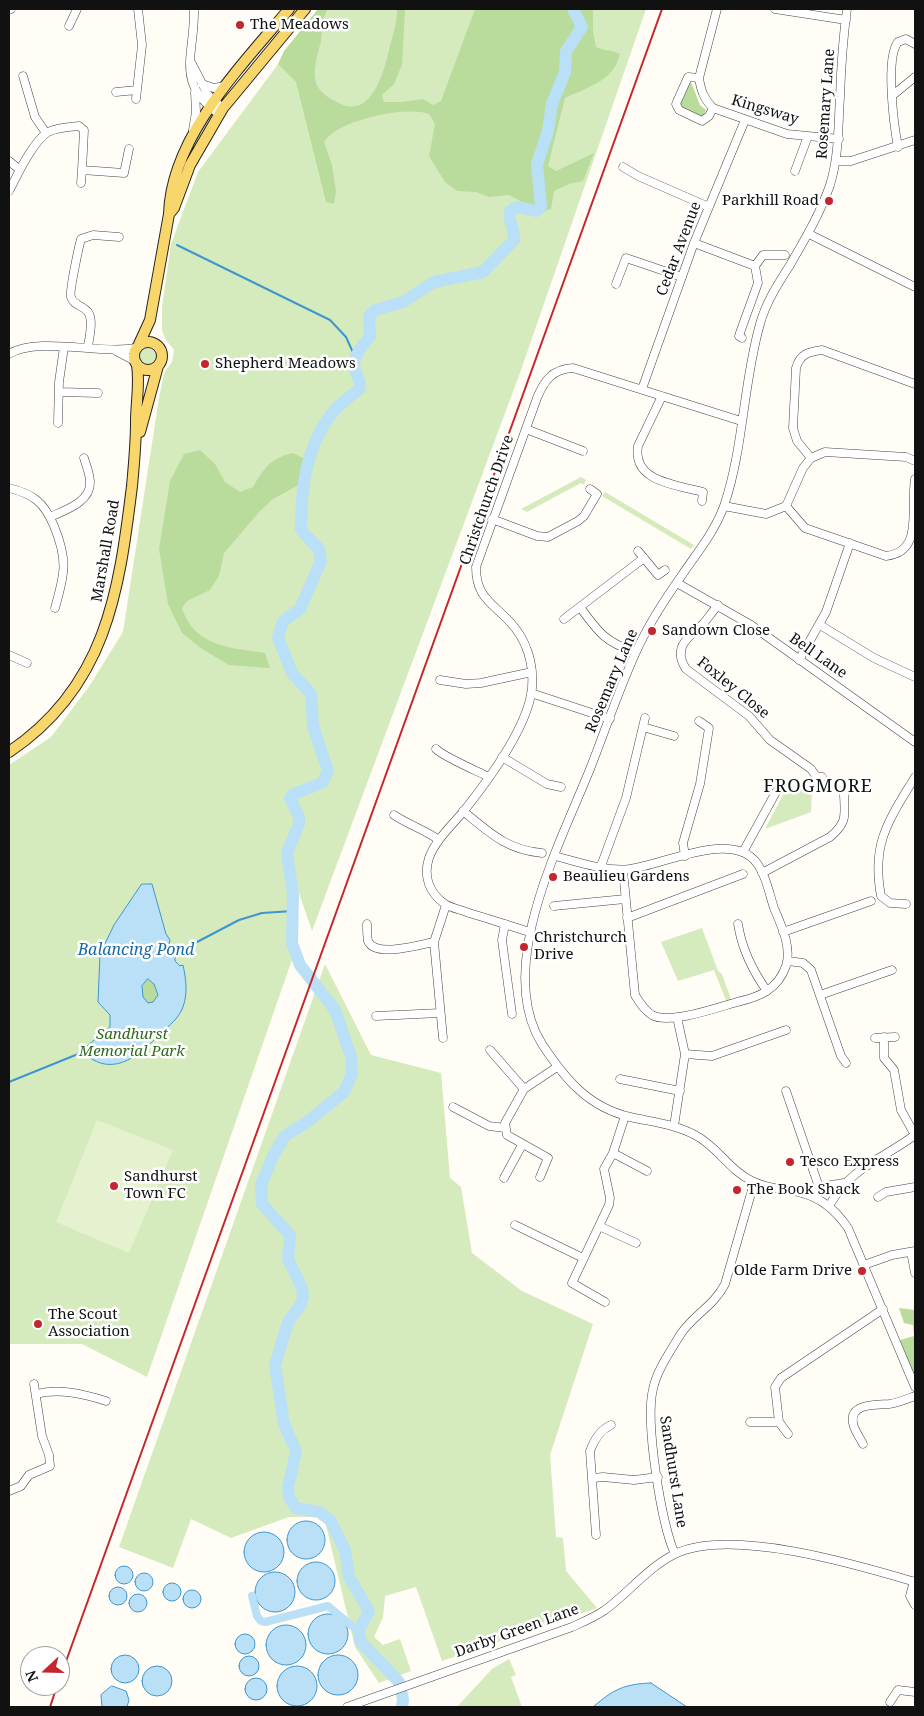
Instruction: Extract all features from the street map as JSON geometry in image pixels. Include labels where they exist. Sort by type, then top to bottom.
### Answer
[{"type":"main road","points":[[169,214],[174,208],[225,86],[290,9]]},
{"type":"main road","points":[[150,320],[156,345],[162,356],[158,366],[146,370],[136,363],[138,346],[150,320],[169,214],[169,200],[175,179],[192,137],[305,9]]},
{"type":"main road","points":[[138,346],[150,342],[156,345]]},
{"type":"main road","name":"Marshall Road","points":[[9,752],[40,727],[61,705],[84,672],[103,634],[113,606],[122,566],[137,440],[139,380],[136,363]]},
{"type":"main road","name":"Marshall Road","points":[[137,440],[158,366]]},
{"type":"street","points":[[70,26],[77,9]]},
{"type":"street","points":[[136,99],[142,45],[138,9]]},
{"type":"street","points":[[192,137],[196,112],[195,92],[190,75],[194,9]]},
{"type":"street","points":[[699,78],[716,9]]},
{"type":"street","points":[[775,9],[846,20]]},
{"type":"street","name":"Rosemary Lane","points":[[847,9],[840,93],[839,139],[836,161],[828,191],[809,234],[765,307],[756,342],[724,506],[710,533],[677,583],[636,652],[555,856],[530,932],[525,963],[526,1007],[532,1025],[558,1067],[573,1086],[592,1102],[625,1116],[674,1126],[698,1136],[754,1183],[808,1194],[829,1206],[848,1228],[915,1387]]},
{"type":"street","points":[[898,147],[892,105],[891,73],[894,47],[898,42],[906,39],[915,44]]},
{"type":"street","points":[[191,62],[217,108]]},
{"type":"street","points":[[23,76],[35,117],[46,133]]},
{"type":"street","points":[[893,95],[915,76]]},
{"type":"street","name":"Kingsway","points":[[713,108],[709,116],[702,121],[679,110],[676,104],[688,78],[699,78],[701,90],[713,108],[787,134],[839,139]]},
{"type":"street","points":[[202,84],[214,88],[225,86]]},
{"type":"street","points":[[116,92],[137,90]]},
{"type":"street","points":[[195,92],[217,108]]},
{"type":"street","name":"Cedar Avenue","points":[[642,389],[694,243],[722,181],[745,120]]},
{"type":"street","points":[[9,191],[20,170],[46,133],[58,128],[79,126],[84,130],[81,183]]},
{"type":"street","points":[[795,171],[808,136]]},
{"type":"street","points":[[836,161],[851,161],[915,140]]},
{"type":"street","points":[[82,170],[124,173],[129,149]]},
{"type":"street","points":[[9,161],[20,170]]},
{"type":"street","points":[[623,166],[638,176],[709,207]]},
{"type":"street","points":[[88,347],[90,318],[88,312],[75,302],[70,292],[76,266],[77,251],[81,239],[93,234],[119,237]]},
{"type":"street","points":[[809,234],[915,287]]},
{"type":"street","points":[[694,243],[755,266]]},
{"type":"street","points":[[616,284],[628,249]]},
{"type":"street","points":[[742,338],[739,336],[758,283],[755,266],[763,255],[785,255]]},
{"type":"street","points":[[626,258],[682,277]]},
{"type":"street","points":[[9,352],[28,348],[64,347],[88,347],[116,351],[138,346]]},
{"type":"street","points":[[58,423],[64,347]]},
{"type":"street","points":[[811,458],[797,441],[793,428],[796,368],[799,358],[808,352],[822,350],[915,384]]},
{"type":"street","points":[[116,351],[136,363]]},
{"type":"street","name":"Christchurch Drive","points":[[446,905],[432,893],[426,875],[429,857],[439,840],[489,777],[502,757],[520,724],[531,693],[532,672],[529,655],[521,637],[510,623],[486,600],[477,584],[476,567],[543,384],[556,371],[572,368],[742,421]]},
{"type":"street","points":[[59,392],[98,393]]},
{"type":"street","points":[[662,396],[638,446],[636,455],[640,466],[646,474],[655,480],[703,492],[702,501]]},
{"type":"street","points":[[526,430],[583,451]]},
{"type":"street","points":[[724,506],[766,514],[786,506],[803,468],[811,458],[825,452],[906,457],[915,462]]},
{"type":"street","points":[[50,517],[78,504],[87,493],[90,482],[84,458]]},
{"type":"street","points":[[786,506],[805,528],[886,556],[904,551],[910,545],[915,479]]},
{"type":"street","points":[[9,488],[36,498],[46,508],[64,550],[63,582],[55,608]]},
{"type":"street","points":[[492,520],[537,536],[548,536],[584,516],[597,494],[590,488]]},
{"type":"street","points":[[799,660],[820,625],[850,543]]},
{"type":"street","points":[[638,551],[658,575],[664,570]]},
{"type":"street","points":[[564,619],[644,558]]},
{"type":"street","name":"Bell Lane","points":[[677,583],[751,625],[915,742]]},
{"type":"street","name":"Foxley Close","points":[[718,605],[703,623],[684,639],[680,651],[681,661],[686,669],[760,726],[770,740],[811,769],[816,776],[822,777]]},
{"type":"street","points":[[580,607],[610,642],[636,652]]},
{"type":"street","points":[[820,625],[874,658],[915,677]]},
{"type":"street","points":[[9,655],[26,663]]},
{"type":"street","points":[[440,680],[466,684],[481,683],[532,672]]},
{"type":"street","points":[[531,693],[610,719]]},
{"type":"street","points":[[601,866],[626,798],[645,718]]},
{"type":"street","points":[[685,856],[683,843],[700,784],[709,728],[699,721]]},
{"type":"street","points":[[643,727],[674,736]]},
{"type":"street","points":[[436,749],[442,754],[450,756],[489,777]]},
{"type":"street","points":[[502,757],[547,784],[561,788]]},
{"type":"street","points":[[906,904],[890,903],[881,896],[877,861],[881,841],[889,820],[915,777]]},
{"type":"street","points":[[743,852],[776,792]]},
{"type":"street","points":[[762,874],[830,837],[838,830],[844,824],[844,795]]},
{"type":"street","points":[[463,811],[506,844],[524,852],[542,853]]},
{"type":"street","points":[[394,815],[439,840]]},
{"type":"street","points":[[555,856],[623,870],[723,847],[743,852],[755,861],[762,874],[783,932],[788,962],[776,985],[754,998],[677,1017],[653,1016],[642,1006],[636,995],[623,870]]},
{"type":"street","points":[[627,918],[743,874]]},
{"type":"street","points":[[554,906],[625,899]]},
{"type":"street","points":[[783,932],[871,901]]},
{"type":"street","points":[[443,1038],[434,942],[446,905],[530,932]]},
{"type":"street","points":[[367,924],[368,941],[374,947],[384,951],[434,942]]},
{"type":"street","points":[[505,924],[502,940],[512,1014]]},
{"type":"street","points":[[738,924],[740,940],[752,970],[768,991]]},
{"type":"street","points":[[788,962],[807,965],[811,970],[841,1056],[846,1063]]},
{"type":"street","points":[[820,995],[892,970]]},
{"type":"street","points":[[376,1016],[440,1013]]},
{"type":"street","points":[[674,1126],[685,1054],[677,1017]]},
{"type":"street","points":[[685,1054],[712,1056],[786,1030]]},
{"type":"street","points":[[875,1038],[895,1036]]},
{"type":"street","points":[[829,1206],[844,1183],[864,1167],[915,1135],[901,1110],[894,1070],[884,1058],[884,1037]]},
{"type":"street","points":[[490,1050],[524,1089]]},
{"type":"street","points":[[540,1177],[548,1158],[522,1145],[508,1135],[505,1123],[524,1089],[558,1067]]},
{"type":"street","points":[[620,1079],[680,1091]]},
{"type":"street","points":[[786,1091],[819,1187]]},
{"type":"street","points":[[453,1107],[489,1126],[505,1128]]},
{"type":"street","points":[[605,1302],[572,1283],[610,1198],[604,1168],[612,1154],[625,1116]]},
{"type":"street","points":[[504,1178],[522,1145]]},
{"type":"street","points":[[612,1154],[647,1171]]},
{"type":"street","name":"Sandhurst Lane","points":[[675,1554],[668,1536],[650,1432],[653,1388],[661,1367],[682,1333],[718,1298],[725,1284],[754,1183]]},
{"type":"street","points":[[808,1194],[819,1187],[844,1183]]},
{"type":"street","points":[[878,1197],[886,1192],[915,1187]]},
{"type":"street","points":[[515,1225],[583,1258]]},
{"type":"street","points":[[599,1226],[636,1243]]},
{"type":"street","points":[[864,1265],[892,1255],[913,1252],[915,1273]]},
{"type":"street","points":[[788,1434],[779,1422],[775,1387],[781,1378],[883,1308]]},
{"type":"street","points":[[9,1491],[21,1486],[29,1475],[50,1466],[49,1455],[42,1436],[34,1384]]},
{"type":"street","points":[[36,1394],[47,1391],[67,1392],[88,1395],[106,1401]]},
{"type":"street","points":[[863,1444],[853,1423],[853,1415],[858,1409],[915,1396]]},
{"type":"street","points":[[750,1422],[779,1422]]},
{"type":"street","points":[[596,1535],[590,1451],[594,1440],[605,1428],[611,1425]]},
{"type":"street","points":[[593,1478],[603,1476],[634,1480],[658,1477]]},
{"type":"street","name":"Darby Green Lane","points":[[347,1707],[572,1627],[604,1611],[675,1554],[708,1546],[741,1545],[786,1550],[833,1558],[914,1581],[910,1596],[915,1605]]},
{"type":"street","points":[[890,1702],[898,1690],[915,1692]]},
{"type":"green space","points":[[318,9],[328,9],[323,21],[316,62],[316,83],[326,96],[347,106],[356,106],[365,102],[372,95],[382,75],[394,31],[397,9],[405,9],[402,65],[394,84],[382,95],[384,102],[423,99],[433,105],[441,101],[475,9],[593,9],[593,31],[596,47],[620,54],[617,63],[606,77],[565,98],[548,166],[556,171],[594,153],[583,181],[569,184],[554,191],[551,209],[541,212],[509,195],[489,197],[476,192],[457,191],[445,182],[429,156],[435,124],[429,114],[418,112],[389,113],[342,128],[331,134],[324,142],[332,165],[336,192],[334,204],[326,202],[296,82],[278,64],[284,51]]},
{"type":"green space","name":"Shepherd Meadows","points":[[319,9],[646,9],[520,373],[312,931],[298,890],[289,942],[295,951],[147,1377],[82,1344],[9,1344],[9,765],[51,737],[88,688],[123,632],[159,398],[164,373],[172,362],[174,350],[166,340],[162,330],[162,307],[171,244],[198,172]]},
{"type":"green space","points":[[691,82],[700,105],[706,110],[703,118],[682,110],[679,105],[688,83]]},
{"type":"green space","points":[[147,348],[155,353],[156,357],[151,365],[147,366],[139,361],[138,357],[143,349]]},
{"type":"green space","points":[[200,450],[215,464],[225,482],[240,492],[253,487],[265,469],[279,458],[293,453],[303,458],[315,451],[306,481],[273,499],[260,511],[224,553],[219,576],[210,590],[187,601],[182,608],[195,631],[205,638],[227,647],[265,653],[270,668],[229,665],[202,649],[182,633],[168,604],[159,549],[170,481],[184,454]]},
{"type":"green space","points":[[581,477],[586,480],[584,485],[581,483],[527,512],[521,509]]},
{"type":"green space","points":[[605,492],[694,545],[691,549],[602,496]]},
{"type":"green space","points":[[812,790],[811,812],[765,829],[785,791]]},
{"type":"green space","points":[[702,928],[732,1002],[727,1003],[714,970],[678,981],[661,942]]},
{"type":"green space","points":[[325,964],[371,1055],[441,1073],[450,1178],[461,1187],[472,1253],[522,1291],[593,1324],[550,1455],[556,1537],[563,1538],[566,1571],[597,1608],[442,1661],[416,1587],[385,1596],[383,1617],[374,1637],[383,1645],[400,1639],[411,1671],[379,1683],[355,1647],[324,1517],[289,1517],[231,1538],[191,1519],[173,1568],[119,1547]]},
{"type":"green space","points":[[148,979],[154,984],[158,995],[153,1002],[148,1003],[143,997],[142,986]]},
{"type":"green space","name":"Sandhurst Town FC","points":[[97,1120],[173,1150],[129,1253],[56,1222]]},
{"type":"green space","points":[[899,1308],[915,1310],[915,1379],[900,1340],[914,1336],[913,1325],[904,1323]]},
{"type":"green space","points":[[509,1659],[516,1675],[511,1677],[522,1707],[457,1707],[492,1669]]},
{"type":"water","name":"Balancing Pond","points":[[142,884],[152,884],[166,934],[170,940],[168,949],[171,951],[178,950],[179,954],[175,961],[180,966],[183,965],[186,991],[185,1002],[179,1015],[144,1049],[125,1061],[115,1064],[104,1064],[83,1052],[87,1046],[110,1027],[110,1015],[98,1002],[100,954],[114,925]],"holes":[[[148,979],[154,984],[158,995],[153,1002],[148,1003],[143,997],[142,986]]]},
{"type":"water","points":[[306,1521],[320,1526],[325,1540],[320,1554],[306,1559],[292,1554],[287,1540],[292,1526]]},
{"type":"water","points":[[264,1532],[278,1538],[284,1552],[278,1566],[264,1572],[250,1566],[244,1552],[250,1538]]},
{"type":"water","points":[[316,1562],[330,1567],[335,1581],[330,1595],[316,1600],[302,1595],[297,1581],[302,1567]]},
{"type":"water","points":[[124,1566],[132,1571],[133,1575],[128,1583],[124,1584],[116,1579],[115,1575],[120,1567]]},
{"type":"water","points":[[275,1572],[289,1578],[295,1592],[289,1606],[275,1612],[261,1606],[255,1592],[261,1578]]},
{"type":"water","points":[[144,1573],[152,1578],[153,1582],[148,1590],[144,1591],[136,1586],[135,1582],[140,1574]]},
{"type":"water","points":[[172,1583],[180,1588],[181,1592],[176,1600],[172,1601],[164,1596],[163,1592],[168,1584]]},
{"type":"water","points":[[118,1587],[126,1592],[127,1596],[122,1604],[118,1605],[110,1600],[109,1596],[114,1588]]},
{"type":"water","points":[[192,1590],[200,1595],[201,1599],[196,1607],[192,1608],[184,1603],[183,1599],[188,1591]]},
{"type":"water","points":[[138,1594],[146,1599],[147,1603],[142,1611],[138,1612],[130,1607],[129,1603],[134,1595]]},
{"type":"water","points":[[328,1614],[342,1620],[348,1634],[342,1648],[328,1654],[314,1648],[308,1634],[314,1620]]},
{"type":"water","points":[[286,1625],[300,1631],[306,1645],[300,1659],[286,1665],[272,1659],[266,1645],[272,1631]]},
{"type":"water","points":[[241,1634],[249,1634],[255,1640],[255,1648],[249,1654],[241,1654],[235,1648],[235,1640]]},
{"type":"water","points":[[125,1655],[135,1659],[139,1669],[135,1679],[125,1683],[115,1679],[111,1669],[115,1659]]},
{"type":"water","points":[[338,1655],[352,1661],[358,1675],[352,1689],[338,1695],[324,1689],[318,1675],[324,1661]]},
{"type":"water","points":[[245,1656],[253,1656],[259,1662],[259,1670],[253,1676],[245,1676],[239,1670],[239,1662]]},
{"type":"water","points":[[157,1666],[167,1671],[172,1681],[167,1691],[157,1696],[147,1691],[142,1681],[147,1671]]},
{"type":"water","points":[[297,1666],[311,1672],[317,1686],[311,1700],[297,1706],[283,1700],[277,1686],[283,1672]]},
{"type":"water","points":[[256,1678],[266,1685],[267,1689],[260,1699],[256,1700],[246,1693],[245,1689],[252,1679]]},
{"type":"water","points":[[651,1683],[687,1707],[593,1707],[619,1689]]},
{"type":"water","points":[[112,1686],[126,1691],[129,1700],[127,1707],[102,1707],[101,1695]]},
{"type":"waterway","points":[[402,1707],[403,1699],[399,1682],[360,1641],[359,1630],[369,1611],[349,1577],[345,1550],[330,1520],[319,1512],[296,1508],[289,1497],[288,1488],[296,1451],[284,1424],[275,1365],[288,1322],[303,1298],[302,1288],[288,1259],[290,1235],[262,1204],[261,1185],[274,1154],[285,1136],[307,1122],[344,1092],[352,1074],[351,1057],[335,1010],[300,965],[292,943],[293,894],[287,853],[299,824],[299,817],[290,798],[294,794],[322,783],[328,771],[313,726],[311,694],[292,673],[278,638],[283,621],[300,609],[321,561],[319,549],[301,530],[304,483],[311,453],[324,425],[336,408],[360,388],[354,363],[358,353],[370,336],[369,316],[375,310],[403,302],[434,282],[483,272],[514,240],[514,232],[509,215],[510,211],[517,207],[536,211],[541,207],[537,164],[548,131],[552,104],[565,72],[566,51],[582,27],[573,9]]},
{"type":"waterway","points":[[177,245],[330,320],[346,337],[355,357]]},
{"type":"waterway","points":[[176,953],[239,920],[262,913],[293,911]]},
{"type":"waterway","points":[[9,1082],[83,1052]]},
{"type":"waterway","points":[[252,1596],[257,1616],[261,1621],[265,1622],[328,1606],[359,1632]]},
{"type":"railway","points":[[70,1650],[662,9]]},
{"type":"railway","points":[[50,1707],[54,1696]]},
{"type":"place","name":"The Meadows","points":[[240,25]]},
{"type":"place","name":"Parkhill Road","points":[[829,201]]},
{"type":"place","name":"Shepherd Meadows","points":[[205,364]]},
{"type":"place","name":"Sandown Close","points":[[652,631]]},
{"type":"place","name":"Beaulieu Gardens","points":[[553,877]]},
{"type":"place","name":"Christchurch Drive","points":[[524,947]]},
{"type":"place","name":"Tesco Express","points":[[790,1162]]},
{"type":"place","name":"Sandhurst Town FC","points":[[114,1186]]},
{"type":"place","name":"The Book Shack","points":[[737,1190]]},
{"type":"place","name":"Olde Farm Drive","points":[[862,1271]]},
{"type":"place","name":"The Scout Association","points":[[38,1324]]},
{"type":"district","name":"FROGMORE","points":[[818,787]]},
{"type":"park label","name":"Sandhurst Memorial Park","points":[[132,1044]]}]
